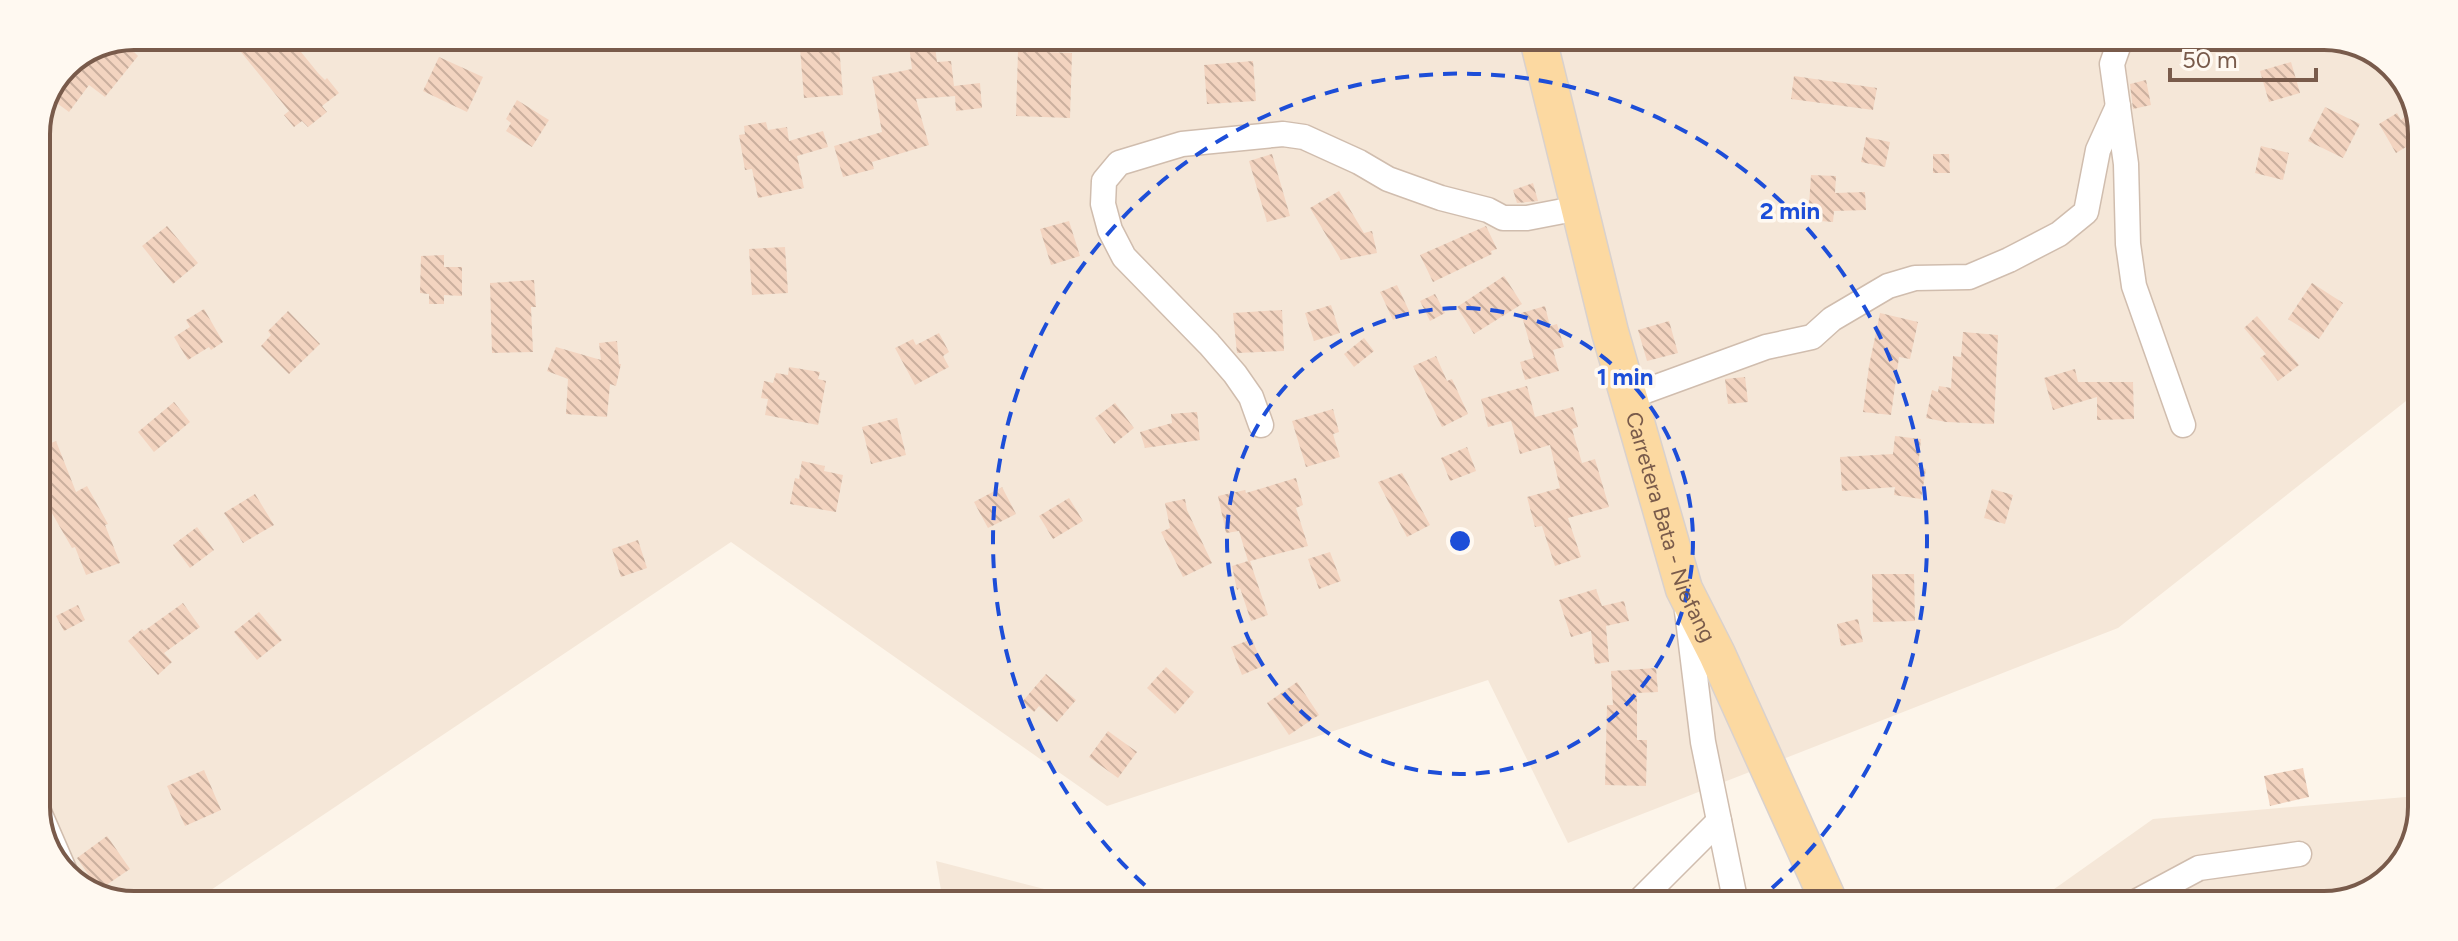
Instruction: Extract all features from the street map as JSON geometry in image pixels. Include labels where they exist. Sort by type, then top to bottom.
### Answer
[{"type":"main road","name":"Carretera Bata - Niefang","points":[[1541,50],[1629,397],[1684,589],[1717,654],[1824,891]]},
{"type":"street","points":[[2117,50],[2112,64],[2126,164],[2128,244],[2134,286],[2183,425]]},
{"type":"street","points":[[1629,397],[1766,347],[1812,337],[1832,319],[1888,286],[1915,278],[1969,277],[2059,234],[2086,212],[2098,150],[2118,106]]},
{"type":"street","points":[[1261,425],[1251,397],[1235,374],[1124,257],[1110,230],[1103,204],[1104,181],[1119,163],[1182,144],[1283,134],[1304,137],[1388,179],[1441,198],[1488,210],[1503,218],[1527,218],[1579,208]]},
{"type":"street","points":[[1684,589],[1703,742],[1733,891]]},
{"type":"street","points":[[1649,891],[1719,821]]},
{"type":"street","points":[[2156,891],[2199,868],[2299,854]]},
{"type":"shaded area","points":[[134,50],[2324,50],[2351,54],[2375,67],[2391,83],[2402,102],[2408,129],[2408,399],[2118,628],[1568,843],[1488,680],[1107,806],[731,542],[209,891],[123,890],[107,887],[87,877],[61,849],[50,812],[50,134],[56,102],[64,87],[87,64],[102,56]]},
{"type":"shaded area","points":[[2408,797],[2404,834],[2397,849],[2375,874],[2351,887],[2324,891],[2051,891],[2153,819]]},
{"type":"shaded area","points":[[936,861],[1052,891],[941,891]]},
{"type":"building","points":[[132,50],[138,56],[105,97],[89,85],[69,112],[56,102],[64,87],[87,64],[118,52]]},
{"type":"building","points":[[239,50],[299,50],[339,93],[322,106],[327,112],[308,127],[302,121],[294,127],[284,115],[289,111]]},
{"type":"building","points":[[800,50],[839,50],[843,95],[804,98]]},
{"type":"building","points":[[910,50],[936,50],[937,62],[951,61],[954,86],[980,83],[982,108],[956,111],[955,96],[916,99],[929,145],[872,162],[874,169],[843,177],[834,146],[882,132],[872,77],[912,69]]},
{"type":"building","points":[[1018,51],[1072,53],[1070,118],[1016,116]]},
{"type":"building","points":[[439,57],[483,77],[467,112],[423,91]]},
{"type":"building","points":[[1253,61],[1256,101],[1207,104],[1204,65]]},
{"type":"building","points":[[2291,62],[2300,93],[2269,102],[2260,71]]},
{"type":"building","points":[[1794,76],[1877,88],[1873,110],[1791,99]]},
{"type":"building","points":[[2146,80],[2151,105],[2133,109],[2130,84]]},
{"type":"building","points":[[517,100],[549,120],[532,147],[506,131],[511,123],[506,119]]},
{"type":"building","points":[[2325,107],[2360,124],[2343,158],[2308,141]]},
{"type":"building","points":[[2397,113],[2401,120],[2406,116],[2408,146],[2396,153],[2379,124]]},
{"type":"building","points":[[766,122],[768,130],[787,127],[789,141],[823,131],[828,147],[797,156],[804,188],[758,198],[752,169],[745,170],[739,135],[745,134],[744,126]]},
{"type":"building","points":[[1866,137],[1890,142],[1885,167],[1861,162]]},
{"type":"building","points":[[2261,146],[2289,153],[2283,180],[2255,173]]},
{"type":"building","points":[[1272,154],[1290,216],[1267,222],[1249,161]]},
{"type":"building","points":[[1933,154],[1949,154],[1950,173],[1933,173]]},
{"type":"building","points":[[1811,175],[1836,176],[1835,193],[1865,192],[1866,210],[1834,211],[1833,222],[1808,220]]},
{"type":"building","points":[[1533,183],[1538,201],[1517,203],[1513,190]]},
{"type":"building","points":[[1339,191],[1364,233],[1372,231],[1377,253],[1341,260],[1310,208]]},
{"type":"building","points":[[1069,221],[1080,256],[1051,265],[1040,229]]},
{"type":"building","points":[[167,226],[198,263],[173,284],[142,246]]},
{"type":"building","points":[[1486,226],[1497,249],[1433,282],[1420,255]]},
{"type":"building","points":[[785,247],[788,293],[752,295],[749,249]]},
{"type":"building","points":[[444,255],[444,267],[462,267],[462,296],[444,295],[444,304],[429,304],[429,294],[420,293],[421,256]]},
{"type":"building","points":[[1504,276],[1522,304],[1474,334],[1457,307]]},
{"type":"building","points":[[534,280],[536,307],[531,307],[533,352],[492,353],[490,283]]},
{"type":"building","points":[[2312,283],[2343,303],[2319,339],[2288,319]]},
{"type":"building","points":[[1397,285],[1410,313],[1393,320],[1380,292]]},
{"type":"building","points":[[1435,294],[1445,313],[1430,321],[1420,301]]},
{"type":"building","points":[[1331,305],[1340,333],[1314,341],[1305,313]]},
{"type":"building","points":[[1545,306],[1550,326],[1557,324],[1564,347],[1553,350],[1559,371],[1525,380],[1520,362],[1534,358],[1521,313]]},
{"type":"building","points":[[204,309],[223,342],[188,360],[174,337],[190,327],[186,320]]},
{"type":"building","points":[[1282,310],[1284,351],[1237,353],[1233,313]]},
{"type":"building","points":[[288,311],[320,344],[289,374],[261,346],[271,335],[268,331]]},
{"type":"building","points":[[1880,313],[1918,322],[1910,359],[1899,357],[1891,415],[1863,412]]},
{"type":"building","points":[[2257,316],[2299,365],[2278,381],[2260,358],[2266,354],[2244,328]]},
{"type":"building","points":[[1669,321],[1678,353],[1647,361],[1638,330]]},
{"type":"building","points":[[1963,332],[1998,335],[1994,424],[1926,418],[1932,390],[1938,392],[1939,386],[1951,388],[1953,356],[1961,357]]},
{"type":"building","points":[[939,333],[949,352],[943,356],[949,367],[915,385],[895,348],[913,339],[916,345]]},
{"type":"building","points":[[1364,338],[1374,351],[1354,367],[1344,354]]},
{"type":"building","points":[[617,341],[621,364],[616,386],[610,384],[607,417],[566,414],[568,379],[547,371],[556,347],[601,360],[599,343]]},
{"type":"building","points":[[1436,356],[1447,381],[1452,379],[1468,414],[1442,427],[1413,366]]},
{"type":"building","points":[[789,367],[820,372],[818,379],[826,381],[818,425],[765,415],[768,399],[761,398],[764,381],[773,383],[776,373],[788,375]]},
{"type":"building","points":[[2075,369],[2078,382],[2133,382],[2134,419],[2097,420],[2097,397],[2053,410],[2044,378]]},
{"type":"building","points":[[1745,377],[1748,402],[1728,404],[1725,379]]},
{"type":"building","points":[[1527,386],[1535,417],[1573,407],[1578,427],[1572,429],[1582,463],[1595,459],[1609,507],[1568,518],[1581,557],[1555,566],[1542,526],[1535,527],[1527,497],[1560,488],[1550,445],[1520,454],[1511,421],[1488,427],[1481,399]]},
{"type":"building","points":[[174,402],[190,422],[154,452],[138,432]]},
{"type":"building","points":[[1115,403],[1134,428],[1114,444],[1095,418]]},
{"type":"building","points":[[1333,409],[1339,432],[1333,434],[1340,457],[1306,467],[1292,421]]},
{"type":"building","points":[[1197,412],[1200,440],[1145,448],[1140,432],[1172,423],[1171,414]]},
{"type":"building","points":[[897,418],[906,455],[871,464],[862,427]]},
{"type":"building","points":[[1895,436],[1921,439],[1918,467],[1926,469],[1921,499],[1894,495],[1895,487],[1842,491],[1840,457],[1893,454]]},
{"type":"building","points":[[56,441],[76,492],[87,486],[108,524],[105,525],[120,563],[86,575],[75,547],[72,548],[50,510],[50,443]]},
{"type":"building","points":[[1467,447],[1476,471],[1450,481],[1441,458]]},
{"type":"building","points":[[802,461],[825,466],[824,471],[843,475],[836,512],[790,504]]},
{"type":"building","points":[[1402,473],[1430,525],[1407,537],[1378,482]]},
{"type":"building","points":[[1296,478],[1303,505],[1296,508],[1308,546],[1250,561],[1268,615],[1251,621],[1240,588],[1237,590],[1232,566],[1248,561],[1239,531],[1226,533],[1218,496],[1245,490],[1246,493]]},
{"type":"building","points":[[1002,487],[1016,514],[988,528],[974,502]]},
{"type":"building","points":[[1992,489],[2013,495],[2005,524],[1984,518]]},
{"type":"building","points":[[255,494],[274,525],[243,543],[224,513]]},
{"type":"building","points":[[1069,498],[1083,521],[1053,539],[1039,516]]},
{"type":"building","points":[[1185,499],[1187,510],[1212,563],[1183,577],[1161,532],[1170,528],[1165,503]]},
{"type":"building","points":[[197,527],[214,550],[190,568],[173,545]]},
{"type":"building","points":[[638,540],[647,568],[621,577],[612,549]]},
{"type":"building","points":[[1330,552],[1341,581],[1319,589],[1308,559]]},
{"type":"building","points":[[1872,574],[1914,574],[1915,621],[1873,622]]},
{"type":"building","points":[[1596,589],[1602,606],[1624,601],[1629,621],[1606,626],[1609,662],[1595,664],[1591,631],[1571,637],[1559,600]]},
{"type":"building","points":[[183,603],[200,627],[164,653],[172,662],[158,675],[128,641]]},
{"type":"building","points":[[78,605],[85,620],[64,631],[56,616]]},
{"type":"building","points":[[259,612],[282,640],[257,660],[234,632]]},
{"type":"building","points":[[1858,619],[1863,642],[1841,646],[1837,624]]},
{"type":"building","points":[[1252,639],[1263,666],[1242,675],[1231,647]]},
{"type":"building","points":[[1166,667],[1194,692],[1175,714],[1147,688]]},
{"type":"building","points":[[1656,668],[1658,692],[1637,693],[1637,740],[1647,740],[1646,786],[1605,785],[1607,705],[1613,705],[1611,671]]},
{"type":"building","points":[[1046,674],[1076,700],[1057,722],[1039,706],[1034,712],[1022,702]]},
{"type":"building","points":[[1297,682],[1319,715],[1289,735],[1267,703]]},
{"type":"building","points":[[1108,731],[1137,752],[1118,778],[1089,757]]},
{"type":"building","points":[[2303,768],[2309,797],[2270,806],[2264,776]]},
{"type":"building","points":[[204,770],[221,810],[185,826],[167,786]]},
{"type":"building","points":[[107,836],[130,869],[105,886],[92,879],[77,858]]}]
